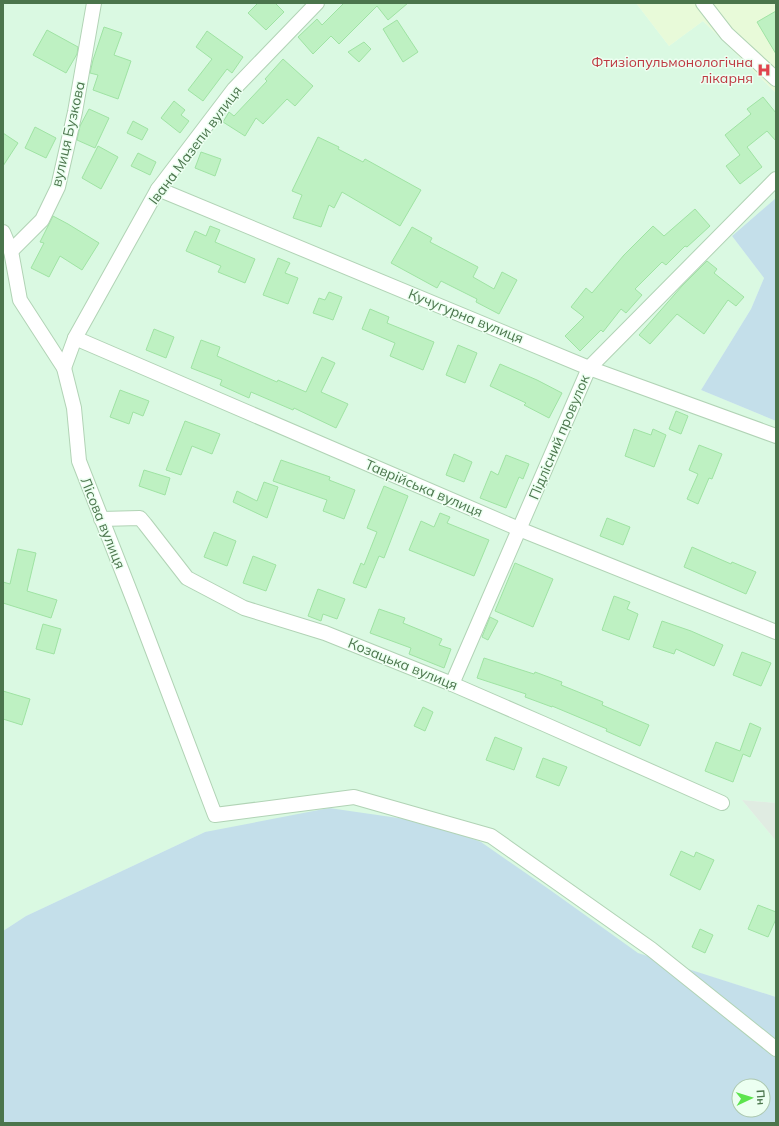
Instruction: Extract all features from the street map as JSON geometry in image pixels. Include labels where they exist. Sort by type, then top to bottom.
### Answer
[{"type":"street","name":"вулиця Бузкова","points":[[11,251],[42,220],[58,187],[75,112],[94,3]]},
{"type":"street","name":"Івана Мазепи вулиця","points":[[64,368],[75,338],[158,189],[234,89],[317,3]]},
{"type":"street","points":[[704,3],[727,34],[776,79]]},
{"type":"street","name":"Підлісний провулок","points":[[452,684],[589,368],[776,179]]},
{"type":"street","name":"Кучугурна вулиця","points":[[158,189],[589,368],[776,436]]},
{"type":"street","name":"Лісова вулиця","points":[[3,232],[11,251],[20,300],[64,368],[74,408],[79,461],[136,604],[215,815],[354,797],[491,836],[651,949],[776,1049]]},
{"type":"street","name":"Таврійська вулиця","points":[[75,338],[519,529],[776,632]]},
{"type":"street","name":"Козацька вулиця","points":[[101,519],[140,518],[187,578],[244,608],[325,633],[452,684],[722,803]]},
{"type":"shaded area","points":[[3,3],[636,3],[669,46],[703,21],[776,93],[776,198],[732,236],[764,278],[751,309],[701,390],[776,421],[776,803],[742,800],[776,841],[776,997],[638,954],[553,892],[205,832],[26,916],[3,931]]},
{"type":"shaded area","name":"Фтизіопульмонологічна лікарня","points":[[636,3],[776,3],[776,93],[703,21],[669,46]]},
{"type":"shaded area","points":[[776,198],[776,421],[701,390],[751,309],[764,278],[732,236]]},
{"type":"shaded area","points":[[742,800],[776,803],[776,841]]},
{"type":"shaded area","points":[[329,808],[426,822],[481,842],[638,953],[776,997],[776,1123],[3,1123],[3,931],[26,916],[205,832]]},
{"type":"building","points":[[258,3],[275,3],[284,12],[266,30],[248,13]]},
{"type":"building","points":[[344,3],[408,3],[388,20],[377,6],[339,44],[331,36],[313,54],[298,37],[317,19],[322,25]]},
{"type":"building","points":[[776,11],[776,54],[757,22]]},
{"type":"building","points":[[397,20],[418,52],[403,62],[383,29]]},
{"type":"building","points":[[104,27],[122,33],[114,55],[131,61],[118,99],[93,90],[98,75],[90,73]]},
{"type":"building","points":[[47,30],[78,47],[77,54],[66,73],[33,55]]},
{"type":"building","points":[[207,31],[243,57],[232,73],[227,69],[203,101],[188,90],[212,59],[196,47]]},
{"type":"building","points":[[364,42],[371,49],[359,62],[348,52]]},
{"type":"building","points":[[283,59],[313,86],[295,106],[287,99],[263,124],[256,118],[245,136],[223,122],[229,112],[234,116],[267,81],[265,79]]},
{"type":"building","points":[[763,97],[776,113],[776,141],[767,131],[747,147],[762,167],[740,184],[726,166],[740,155],[725,135],[751,114],[747,109]]},
{"type":"building","points":[[174,101],[185,110],[181,115],[189,121],[180,133],[161,118]]},
{"type":"building","points":[[89,109],[109,118],[95,148],[77,140],[80,126]]},
{"type":"building","points":[[133,121],[148,129],[142,140],[127,133]]},
{"type":"building","points":[[35,127],[56,138],[46,158],[25,148]]},
{"type":"building","points":[[3,133],[18,143],[3,166]]},
{"type":"building","points":[[318,137],[339,147],[338,149],[363,162],[365,159],[421,190],[400,226],[342,192],[334,208],[329,205],[321,227],[293,218],[302,195],[292,191]]},
{"type":"building","points":[[98,146],[118,157],[101,189],[82,178]]},
{"type":"building","points":[[201,152],[221,159],[215,176],[195,168]]},
{"type":"building","points":[[138,153],[156,162],[150,175],[131,166]]},
{"type":"building","points":[[695,209],[710,226],[687,247],[685,246],[666,265],[662,262],[635,289],[642,295],[626,313],[621,309],[603,332],[601,330],[580,351],[565,336],[584,317],[571,307],[586,288],[592,293],[624,255],[653,226],[664,236]]},
{"type":"building","points":[[53,216],[99,243],[82,270],[60,256],[49,277],[31,268],[44,243],[40,242]]},
{"type":"building","points":[[210,226],[220,230],[215,242],[255,259],[245,283],[218,272],[221,266],[186,251],[195,231],[206,236]]},
{"type":"building","points":[[412,227],[432,238],[430,242],[478,267],[473,277],[494,289],[502,272],[517,280],[499,314],[476,302],[477,299],[441,281],[437,288],[391,263]]},
{"type":"building","points":[[278,258],[290,263],[285,273],[298,278],[288,304],[263,295]]},
{"type":"building","points":[[707,261],[717,269],[714,273],[744,297],[736,306],[728,300],[704,334],[677,314],[650,344],[639,335],[682,286]]},
{"type":"building","points":[[329,292],[342,297],[333,320],[313,313],[319,298],[325,300]]},
{"type":"building","points":[[370,309],[389,317],[387,323],[434,342],[423,370],[390,356],[395,343],[362,329]]},
{"type":"building","points":[[154,329],[174,337],[166,358],[146,350]]},
{"type":"building","points":[[201,340],[220,347],[217,356],[277,382],[278,380],[306,392],[322,357],[335,363],[321,392],[348,404],[336,428],[294,408],[293,410],[251,392],[249,398],[220,385],[222,380],[191,368]]},
{"type":"building","points":[[458,345],[477,353],[465,383],[446,375]]},
{"type":"building","points":[[500,364],[562,393],[549,418],[524,405],[526,403],[490,386]]},
{"type":"building","points":[[120,390],[149,401],[143,416],[133,412],[129,424],[110,417]]},
{"type":"building","points":[[676,411],[688,416],[681,434],[669,429]]},
{"type":"building","points":[[185,421],[220,434],[212,454],[192,446],[181,475],[166,470]]},
{"type":"building","points":[[634,429],[651,435],[653,429],[666,435],[654,467],[625,456]]},
{"type":"building","points":[[699,445],[722,454],[712,479],[709,478],[698,504],[687,499],[698,474],[689,470]]},
{"type":"building","points":[[454,454],[472,462],[464,482],[446,475]]},
{"type":"building","points":[[506,455],[529,464],[523,479],[519,477],[506,508],[480,498],[491,471],[498,475]]},
{"type":"building","points":[[281,460],[330,477],[329,480],[355,490],[344,519],[323,511],[327,500],[273,481]]},
{"type":"building","points":[[144,470],[170,478],[165,495],[139,486]]},
{"type":"building","points":[[264,482],[278,487],[267,518],[233,502],[237,491],[257,501]]},
{"type":"building","points":[[384,486],[408,496],[384,558],[379,556],[366,588],[353,583],[361,563],[364,565],[377,532],[367,528]]},
{"type":"building","points":[[440,513],[450,517],[447,523],[489,540],[474,576],[409,550],[421,521],[434,527]]},
{"type":"building","points":[[607,518],[630,527],[623,545],[600,536]]},
{"type":"building","points":[[214,532],[236,541],[227,566],[204,557]]},
{"type":"building","points":[[692,547],[731,564],[732,562],[756,572],[746,594],[684,567]]},
{"type":"building","points":[[18,549],[36,553],[27,591],[57,600],[51,618],[3,603],[3,582],[10,584]]},
{"type":"building","points":[[253,556],[276,565],[266,591],[243,583]]},
{"type":"building","points":[[515,563],[553,579],[533,627],[495,611]]},
{"type":"building","points":[[318,589],[345,599],[337,619],[323,614],[321,621],[308,616]]},
{"type":"building","points":[[614,596],[630,602],[627,609],[638,614],[629,640],[602,630]]},
{"type":"building","points":[[379,609],[405,618],[403,623],[442,639],[439,645],[451,649],[444,668],[409,654],[411,648],[370,633]]},
{"type":"building","points":[[490,617],[498,621],[488,640],[482,637]]},
{"type":"building","points":[[662,621],[691,631],[723,645],[714,666],[676,649],[674,654],[653,647]]},
{"type":"building","points":[[43,624],[61,629],[54,654],[36,649]]},
{"type":"building","points":[[742,652],[771,663],[761,686],[733,675]]},
{"type":"building","points":[[484,658],[534,674],[535,672],[562,682],[561,685],[603,702],[602,705],[649,725],[640,746],[606,731],[607,729],[552,706],[525,697],[526,694],[477,678]]},
{"type":"building","points":[[3,691],[30,699],[22,725],[3,719]]},
{"type":"building","points":[[423,707],[433,712],[425,731],[414,726]]},
{"type":"building","points":[[750,723],[761,728],[750,757],[743,754],[733,782],[705,771],[716,742],[740,751]]},
{"type":"building","points":[[495,737],[522,748],[514,770],[486,760]]},
{"type":"building","points":[[543,758],[567,767],[559,786],[536,777]]},
{"type":"building","points":[[681,851],[694,857],[696,852],[714,860],[700,890],[670,875]]},
{"type":"building","points":[[758,905],[776,912],[776,919],[768,937],[748,929]]},
{"type":"building","points":[[700,929],[713,935],[705,953],[692,947]]},
{"type":"place","name":"Фтизіопульмонологічна лікарня","points":[[764,70]]}]
